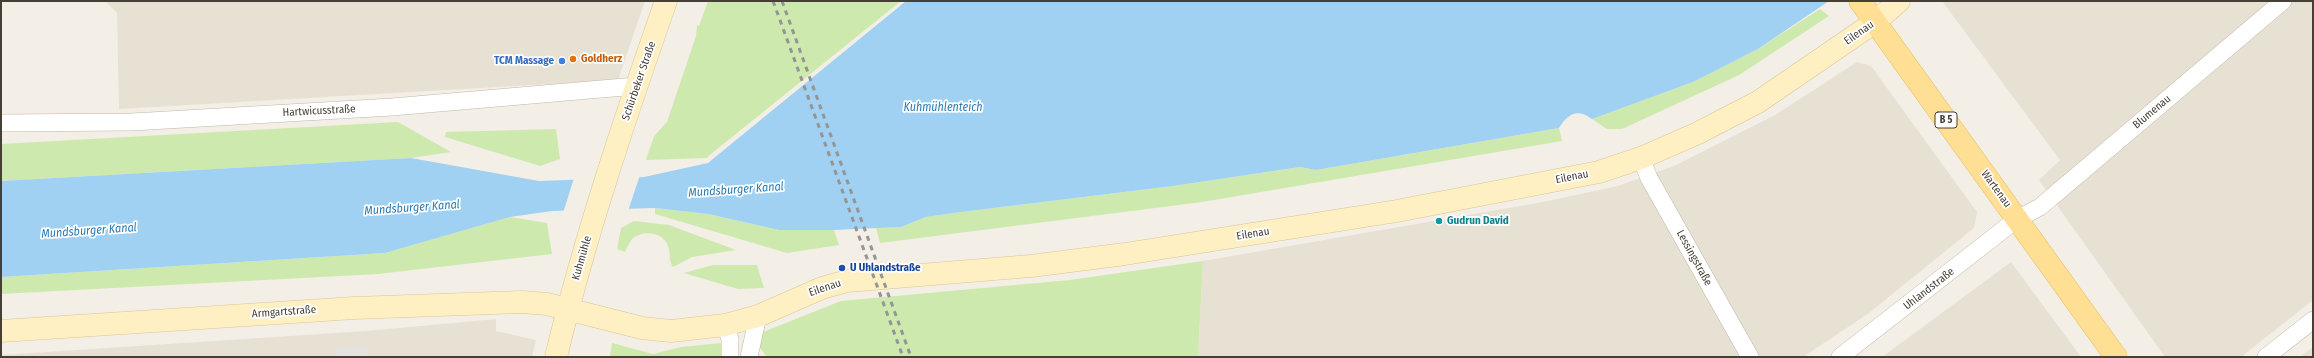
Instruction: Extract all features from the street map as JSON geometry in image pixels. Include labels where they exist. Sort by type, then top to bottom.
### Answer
[{"type":"main road","name":"B 5","points":[[1860,1],[1875,22]]},
{"type":"main road","name":"Wartenau","points":[[1875,22],[2116,357]]},
{"type":"street","name":"Schürbeker Straße","points":[[612,160],[666,1]]},
{"type":"street","name":"Eilenau","points":[[568,309],[656,330],[726,325],[758,316],[822,288],[847,281],[1031,266],[1200,242],[1412,208],[1599,172],[1641,158],[1698,133],[1758,102],[1875,22],[1899,1]]},
{"type":"street","name":"Blumenau","points":[[2017,219],[2040,207],[2283,1]]},
{"type":"street","name":"Hartwicusstraße","points":[[1,123],[132,122],[392,107],[636,86]]},
{"type":"street","name":"Lessingstraße","points":[[1641,158],[1649,178],[1750,357]]},
{"type":"street","name":"Kuhmühle","points":[[556,357],[591,228],[612,160]]},
{"type":"street","name":"Uhlandstraße","points":[[1840,357],[2017,219]]},
{"type":"street","name":"Armgartstraße","points":[[1,330],[354,308],[488,303],[534,302],[568,309]]},
{"type":"street","points":[[749,357],[758,316]]},
{"type":"street","points":[[2266,357],[2313,320]]},
{"type":"street","points":[[726,325],[730,339],[730,357]]},
{"type":"shaded area","points":[[105,1],[645,1],[618,80],[119,109],[117,13]]},
{"type":"shaded area","points":[[1942,1],[2313,1],[2313,300],[2241,357],[2165,357],[2039,180],[2060,160]]},
{"type":"shaded area","points":[[1857,62],[1871,66],[1977,212],[1974,228],[1869,313],[1803,357],[1198,357],[1203,261],[1543,202],[1618,186],[1674,166],[1775,115]]},
{"type":"shaded area","points":[[2011,262],[2081,357],[1882,357]]},
{"type":"shaded area","points":[[496,319],[496,331],[536,340],[532,357],[1,357],[1,355],[366,331]]},
{"type":"shaded area","points":[[367,346],[367,357],[336,357],[335,347]]},
{"type":"shaded area","points":[[2313,347],[2313,357],[2300,357]]},
{"type":"green space","points":[[708,1],[901,1],[706,158],[646,160],[654,136],[667,122],[696,36],[697,25],[699,26]]},
{"type":"green space","points":[[1820,9],[1829,16],[1739,75],[1622,129],[1607,129],[1592,119],[1693,82],[1758,49]]},
{"type":"green space","points":[[398,122],[451,152],[411,158],[1,181],[1,144]]},
{"type":"green space","points":[[1559,128],[1562,141],[1202,202],[880,243],[876,228],[901,227],[926,217],[1173,186],[1300,167],[1316,170]]},
{"type":"green space","points":[[556,129],[560,159],[540,166],[445,137],[446,132]]},
{"type":"green space","points":[[655,208],[708,214],[779,230],[834,230],[839,245],[787,253],[655,214]]},
{"type":"green space","points":[[510,217],[547,223],[552,254],[378,274],[1,294],[1,277],[385,253]]},
{"type":"green space","points":[[634,221],[669,225],[736,250],[692,257],[673,267],[666,241],[658,235],[648,233],[637,235],[632,239],[625,252],[617,249],[621,228]]},
{"type":"green space","points":[[1203,261],[1198,357],[767,357],[760,348],[763,332],[841,301],[1070,280]]},
{"type":"green space","points":[[713,265],[757,265],[764,288],[738,289],[684,273]]},
{"type":"green space","points":[[612,343],[653,354],[681,347],[721,343],[724,352],[721,357],[612,357],[610,356]]},
{"type":"water","name":"Kuhmühlenteich","points":[[906,1],[1829,1],[1758,49],[1693,82],[1592,119],[1577,113],[1569,116],[1559,128],[1316,170],[1300,167],[1173,186],[961,212],[926,217],[901,227],[834,230],[779,230],[708,214],[655,208],[552,211],[510,217],[385,253],[1,277],[1,181],[411,158],[539,181],[644,177],[708,163]]},
{"type":"pier","points":[[640,175],[628,211],[563,213],[574,178]]},
{"type":"railway","points":[[773,1],[903,357]]},
{"type":"railway","points":[[782,1],[911,357]]},
{"type":"place","name":"Goldherz","points":[[573,59]]},
{"type":"place","name":"TCM Massage","points":[[562,61]]},
{"type":"place","name":"Gudrun David","points":[[1439,221]]},
{"type":"place","name":"U Uhlandstraße","points":[[842,268]]},
{"type":"water label","name":"Mundsburger Kanal","points":[[736,190]]},
{"type":"water label","name":"Mundsburger Kanal","points":[[412,208]]},
{"type":"water label","name":"Mundsburger Kanal","points":[[89,231]]}]
